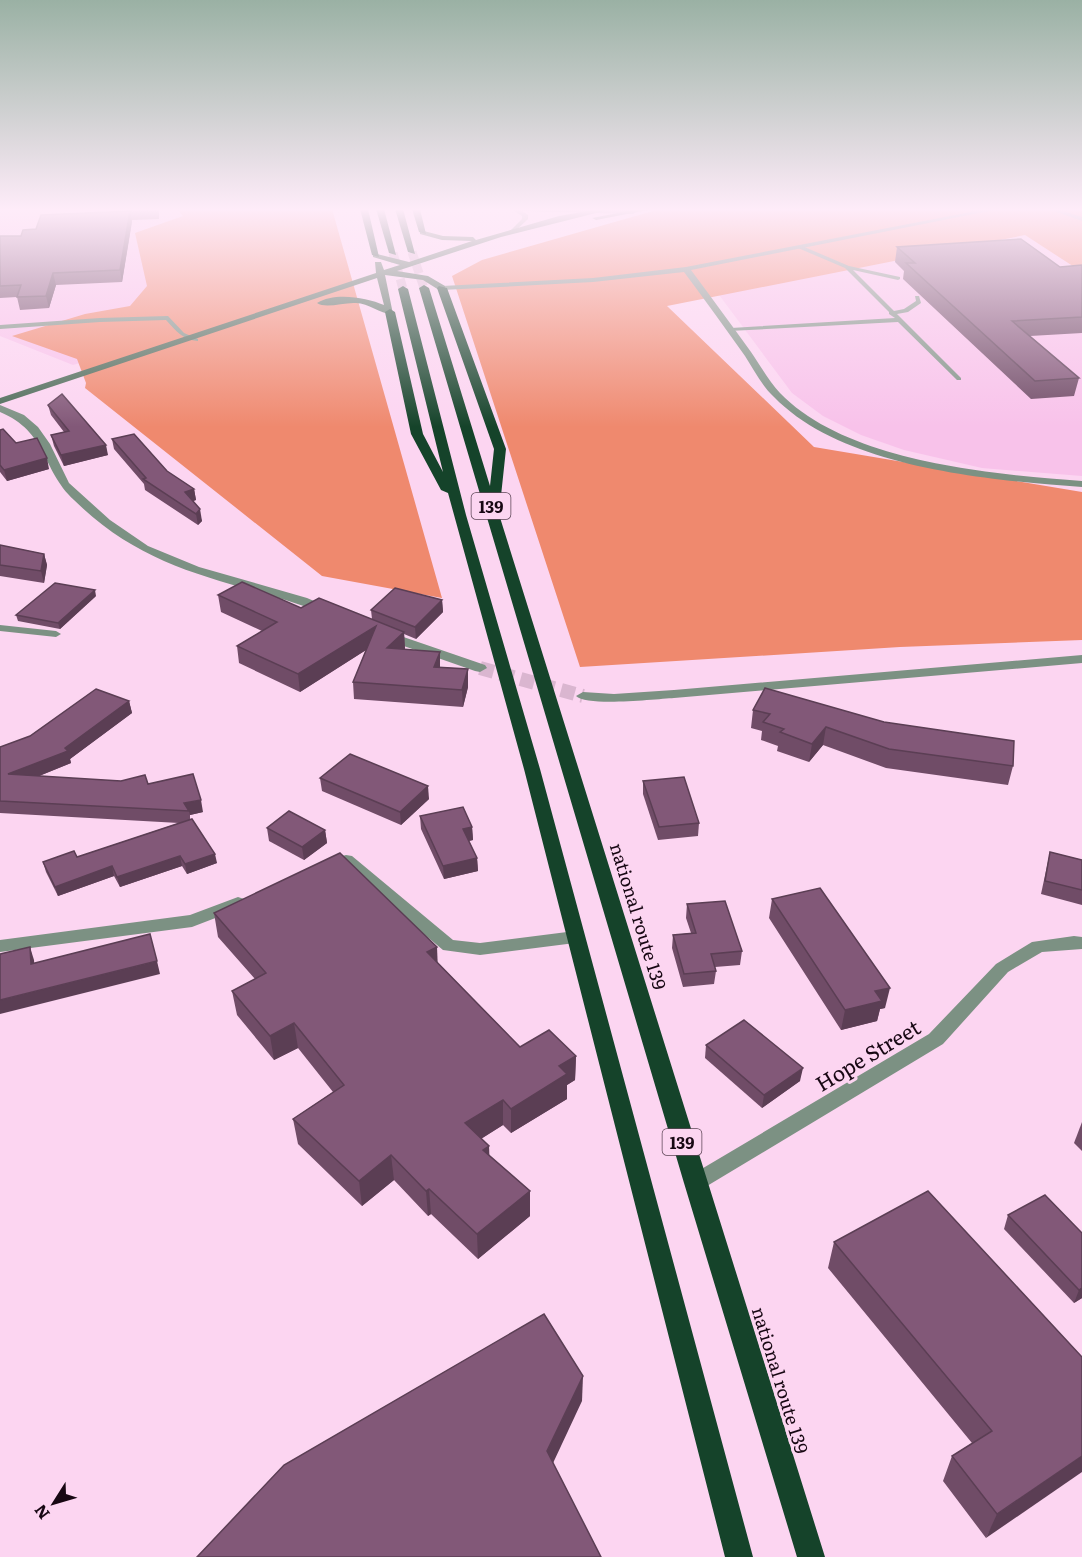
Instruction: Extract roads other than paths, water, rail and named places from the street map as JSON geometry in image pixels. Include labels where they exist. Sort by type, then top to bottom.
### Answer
[{"type":"highway","points":[[440,283],[500,449],[494,513]]},
{"type":"highway","name":"national route 139","points":[[424,288],[494,513],[694,1183],[811,1557]]},
{"type":"highway","name":"139","points":[[403,289],[460,515],[532,769],[739,1557]]},
{"type":"highway","points":[[390,312],[417,434],[460,515]]},
{"type":"main road","points":[[0,401],[371,282]]},
{"type":"main road","points":[[193,339],[321,303],[373,282]]},
{"type":"main road","points":[[383,282],[390,312]]},
{"type":"main road","points":[[420,282],[440,283]]},
{"type":"main road","points":[[435,282],[440,283]]},
{"type":"main road","points":[[321,303],[361,300],[382,305],[390,312]]},
{"type":"street","points":[[440,283],[535,282]]},
{"type":"street","points":[[695,282],[778,396],[806,419],[851,441],[914,462],[979,475],[1082,484]]},
{"type":"street","points":[[0,408],[28,421],[43,439],[64,484],[120,533],[148,551],[206,575],[301,599],[339,614]]},
{"type":"street","points":[[377,631],[480,668]]},
{"type":"street","points":[[583,696],[614,698],[674,694],[1082,659]]},
{"type":"street","points":[[324,869],[346,860],[449,946],[480,949],[575,937]]},
{"type":"street","points":[[0,946],[192,921],[258,895]]},
{"type":"street","name":"Hope Street","points":[[694,1183],[936,1039],[1002,968],[1038,946],[1082,943]]},
{"type":"lane","points":[[861,282],[959,379]]},
{"type":"lane","points":[[891,313],[906,312],[919,302],[917,297]]},
{"type":"lane","points":[[0,327],[168,318],[182,334],[193,339]]},
{"type":"lane","points":[[730,330],[899,321]]},
{"type":"lane","points":[[0,628],[56,634]]},
{"type":"tunnel","points":[[401,282],[403,289]]},
{"type":"tunnel","points":[[422,282],[424,288]]},
{"type":"tunnel","points":[[480,668],[583,696]]}]
